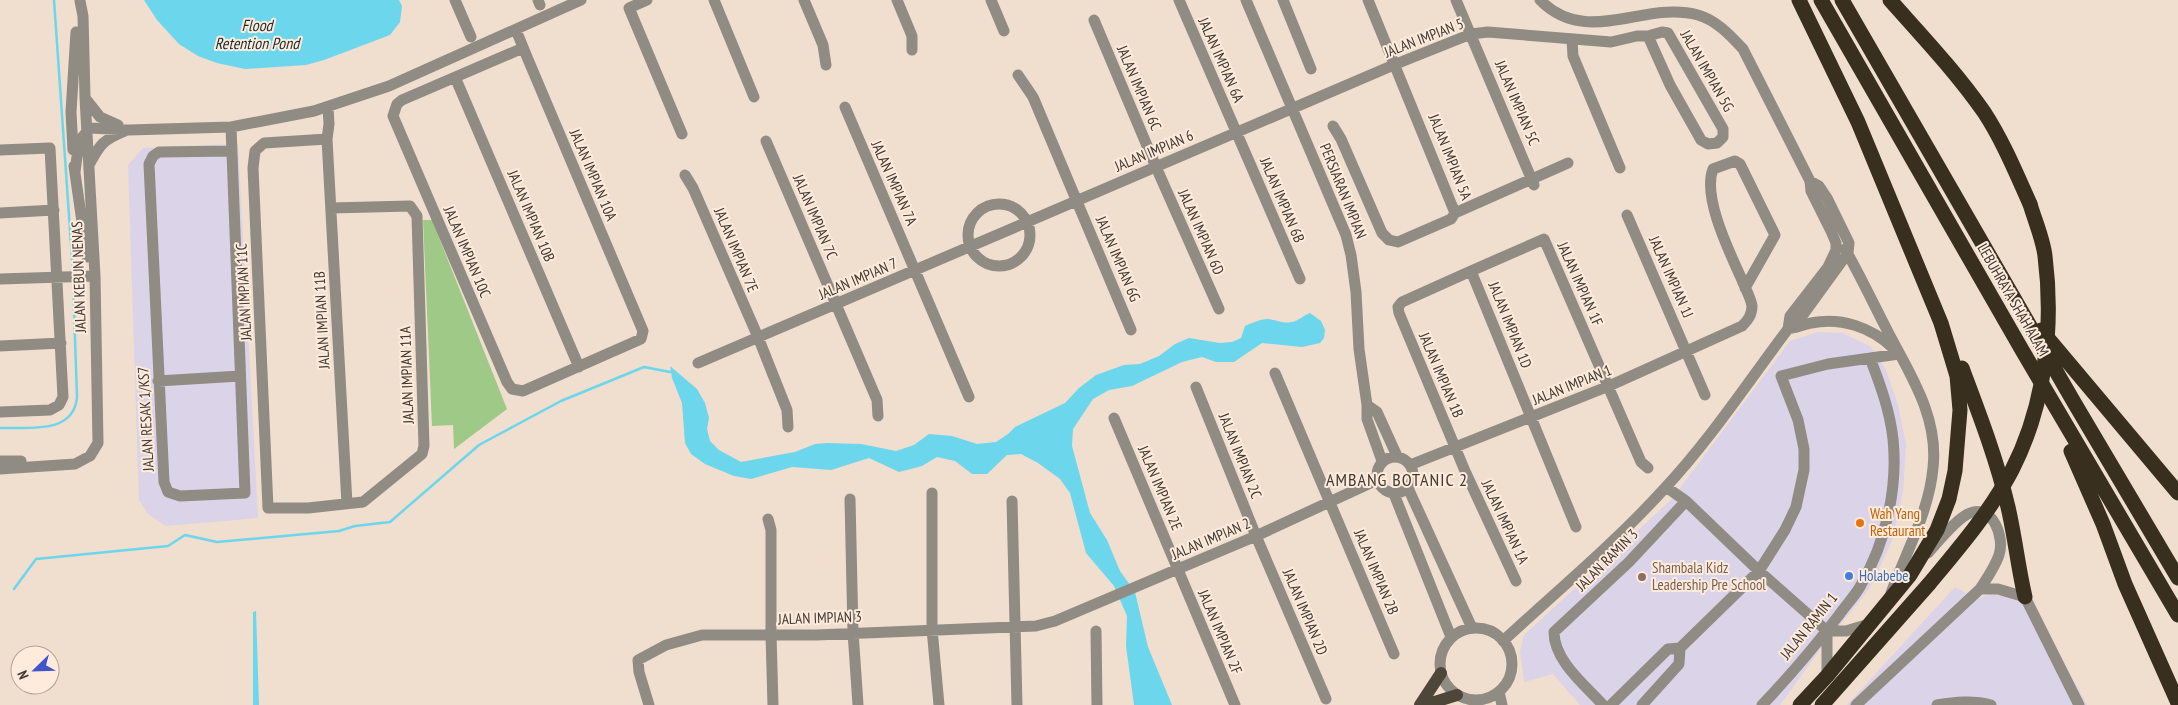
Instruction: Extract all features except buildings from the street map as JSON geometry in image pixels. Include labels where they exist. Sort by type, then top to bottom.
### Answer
[{"type":"highway","points":[[1800,0],[1858,122],[1963,369],[1998,471],[2008,507],[2025,597]]},
{"type":"highway","name":"LEBUHRAYA SHAH ALAM","points":[[1822,0],[2022,350],[2178,615]]},
{"type":"highway","name":"LEBUHRAYA SHAH ALAM","points":[[1842,0],[2178,578]]},
{"type":"highway","points":[[1822,705],[1929,584],[1969,536],[1994,500],[2011,471],[2035,413],[2044,360],[2048,304],[2045,254],[2030,204],[2008,153],[1984,112],[1957,76],[1890,0]]},
{"type":"highway","points":[[2004,281],[2053,345],[2178,493]]},
{"type":"highway","points":[[1800,705],[1827,676],[1918,563],[1937,530],[1949,499],[1959,445],[1960,410],[1957,376],[1942,323]]},
{"type":"highway","points":[[2022,350],[2075,459],[2103,524],[2125,584],[2176,701]]},
{"type":"main road","points":[[1420,705],[1441,673]]},
{"type":"main road","points":[[1425,705],[1457,695]]},
{"type":"street","points":[[455,0],[471,37]]},
{"type":"street","points":[[75,172],[79,141],[86,131],[92,128],[129,130],[231,127],[325,108],[389,86],[581,0]]},
{"type":"street","points":[[647,0],[629,8],[682,134]]},
{"type":"street","points":[[714,0],[754,97]]},
{"type":"street","points":[[804,0],[823,45],[826,65]]},
{"type":"street","points":[[897,0],[912,36],[912,50]]},
{"type":"street","points":[[991,0],[1004,31]]},
{"type":"street","name":"JALAN IMPIAN 6A","points":[[1179,0],[1237,133]]},
{"type":"street","name":"PERSIARAN IMPIAN","points":[[1246,0],[1346,235],[1351,255],[1359,349],[1368,405],[1367,419],[1382,461]]},
{"type":"street","points":[[1283,0],[1311,69]]},
{"type":"street","name":"JALAN IMPIAN 5A","points":[[1333,126],[1341,139],[1382,233],[1389,240],[1398,242],[1451,219],[1455,213],[1396,64],[1368,0]]},
{"type":"street","name":"JALAN IMPIAN 5C","points":[[1456,0],[1533,182]]},
{"type":"street","points":[[1540,0],[1574,21],[1592,23],[1662,12],[1681,12],[1698,15],[1728,32],[1743,49],[1810,181],[1811,191],[1832,231],[1836,243],[1832,259],[1824,274],[1790,316],[1788,329]]},
{"type":"street","name":"JALAN KEBUN NENAS","points":[[0,461],[63,460],[81,454],[90,444],[95,430],[89,290],[92,276],[88,263],[75,172],[71,112],[77,16],[80,1]]},
{"type":"street","name":"JALAN KEBUN NENAS","points":[[0,469],[75,464],[90,456],[98,443],[89,165],[84,98],[83,16],[80,1]]},
{"type":"street","name":"JALAN IMPIAN 6C","points":[[1094,20],[1156,167]]},
{"type":"street","name":"JALAN IMPIAN 10A","points":[[516,30],[643,331],[640,339],[579,367]]},
{"type":"street","name":"JALAN IMPIAN 5","points":[[1293,109],[1471,34],[1488,32],[1611,42],[1662,32]]},
{"type":"street","name":"JALAN IMPIAN 5G","points":[[1648,36],[1670,85],[1700,140],[1708,144],[1717,143],[1723,137],[1723,129],[1668,33],[1662,32]]},
{"type":"street","points":[[1572,40],[1573,56],[1620,168]]},
{"type":"street","points":[[455,77],[523,48]]},
{"type":"street","name":"JALAN IMPIAN 6G","points":[[1018,74],[1033,97],[1131,330]]},
{"type":"street","name":"JALAN IMPIAN 10C","points":[[455,77],[402,100],[397,104],[393,116],[507,382],[512,389],[523,391],[579,367]]},
{"type":"street","name":"JALAN IMPIAN 10B","points":[[455,77],[579,367]]},
{"type":"street","points":[[74,83],[77,115],[86,131]]},
{"type":"street","points":[[84,98],[100,117],[129,130]]},
{"type":"street","name":"JALAN IMPIAN 7A","points":[[845,107],[969,398]]},
{"type":"street","name":"JALAN IMPIAN 11B","points":[[325,108],[322,124],[327,137],[347,504]]},
{"type":"street","name":"JALAN IMPIAN 6","points":[[1028,222],[1293,109]]},
{"type":"street","name":"JALAN RESAK 1/KS7","points":[[231,127],[232,151],[240,376],[244,493],[180,496],[168,492],[164,482],[149,164],[153,156],[159,152],[232,151]]},
{"type":"street","points":[[89,165],[99,145],[105,140],[129,130]]},
{"type":"street","name":"JALAN IMPIAN 6B","points":[[1237,133],[1300,280]]},
{"type":"street","name":"JALAN IMPIAN 11C","points":[[268,508],[253,168],[255,151],[264,143],[327,137]]},
{"type":"street","name":"JALAN IMPIAN 7C","points":[[766,141],[877,400],[878,416]]},
{"type":"street","points":[[0,150],[50,148],[63,397],[59,405],[50,410],[0,412]]},
{"type":"street","points":[[1735,161],[1740,164],[1775,235],[1745,288],[1718,224],[1710,179],[1713,169],[1735,161]]},
{"type":"street","points":[[1455,213],[1533,182],[1568,163]]},
{"type":"street","name":"JALAN IMPIAN 6D","points":[[1156,167],[1219,309]]},
{"type":"street","name":"JALAN IMPIAN 7E","points":[[685,175],[693,188],[758,338],[786,410],[788,427]]},
{"type":"street","points":[[1503,640],[1637,518],[1666,487],[1705,439],[1788,329],[1797,323],[1848,253],[1850,243],[1844,230],[1819,186],[1810,181]]},
{"type":"street","points":[[1006,204],[1023,214],[1028,222],[1030,233],[1027,248],[1017,261],[1008,265],[986,264],[970,248],[968,229],[978,212],[986,206],[1006,204]]},
{"type":"street","name":"JALAN IMPIAN 11A","points":[[268,508],[308,508],[363,502],[422,454],[424,446],[417,216],[410,206],[331,208]]},
{"type":"street","points":[[0,213],[54,210]]},
{"type":"street","name":"JALAN IMPIAN 1J","points":[[1627,215],[1705,395]]},
{"type":"street","name":"JALAN IMPIAN 7","points":[[698,363],[1028,222]]},
{"type":"street","points":[[1832,231],[1848,253],[1922,396],[1933,440],[1933,467],[1928,494],[1889,599]]},
{"type":"street","name":"JALAN IMPIAN 1F","points":[[1472,271],[1544,239],[1609,386]]},
{"type":"street","points":[[72,276],[81,272],[88,263]]},
{"type":"street","name":"JALAN IMPIAN 1D","points":[[1399,313],[1398,307],[1402,302],[1472,271],[1576,527]]},
{"type":"street","points":[[72,276],[81,279],[89,290]]},
{"type":"street","points":[[0,278],[92,276]]},
{"type":"street","name":"JALAN IMPIAN 1","points":[[1410,465],[1609,386],[1742,326],[1751,315],[1752,304],[1745,288]]},
{"type":"street","name":"JALAN IMPIAN 1B","points":[[1399,313],[1456,448]]},
{"type":"street","points":[[1788,329],[1812,323],[1844,322],[1860,326],[1882,337],[1899,354]]},
{"type":"street","points":[[0,346],[61,343]]},
{"type":"street","points":[[1611,705],[1668,649],[1680,648],[1759,571],[1785,530],[1796,506],[1804,470],[1804,449],[1798,420],[1781,376],[1828,364],[1899,354]]},
{"type":"street","name":"JALAN RAMIN 1","points":[[1762,705],[1827,630],[1861,586],[1879,548],[1889,516],[1893,480],[1893,439],[1887,408],[1870,358]]},
{"type":"street","name":"JALAN IMPIAN 2B","points":[[1275,373],[1394,654]]},
{"type":"street","points":[[158,381],[240,376]]},
{"type":"street","points":[[1609,386],[1641,462],[1648,468]]},
{"type":"street","name":"JALAN IMPIAN 2C","points":[[1196,387],[1256,536]]},
{"type":"street","name":"PERSIARAN IMPIAN","points":[[1368,405],[1377,412],[1397,456]]},
{"type":"street","name":"JALAN IMPIAN 2E","points":[[1114,418],[1178,570]]},
{"type":"street","name":"JALAN IMPIAN 1A","points":[[1456,448],[1516,581]]},
{"type":"street","points":[[1397,456],[1410,465],[1413,479],[1408,488],[1394,494],[1385,491],[1377,480],[1377,470],[1382,461],[1397,456]]},
{"type":"street","name":"JALAN IMPIAN 2","points":[[1055,621],[1256,536],[1377,480]]},
{"type":"street","points":[[1666,487],[1686,501],[1759,571],[1827,630],[1846,631],[1869,624]]},
{"type":"street","points":[[1408,488],[1472,628]]},
{"type":"street","points":[[932,493],[932,629],[939,705]]},
{"type":"street","points":[[1394,494],[1451,637]]},
{"type":"street","points":[[850,499],[853,632],[858,705]]},
{"type":"street","points":[[1012,501],[1013,626],[1017,705]]},
{"type":"street","name":"JALAN RAMIN 3","points":[[1603,705],[1559,652],[1554,641],[1554,632],[1629,562],[1686,501]]},
{"type":"street","points":[[1856,705],[1980,589],[1995,566],[2000,554],[2001,543],[1996,524],[1989,516],[1978,511],[1963,516],[1918,563]]},
{"type":"street","points":[[768,519],[771,530],[770,635],[773,705]]},
{"type":"street","name":"JALAN IMPIAN 2D","points":[[1256,536],[1326,699]]},
{"type":"street","points":[[1416,548],[1433,541]]},
{"type":"street","points":[[1426,574],[1444,566]]},
{"type":"street","name":"JALAN IMPIAN 2F","points":[[1178,570],[1236,705]]},
{"type":"street","points":[[1980,589],[2008,591],[2025,597],[2079,705]]},
{"type":"street","name":"JALAN IMPIAN 3","points":[[649,705],[637,663],[642,657],[666,645],[702,635],[770,635],[1036,626],[1055,621]]},
{"type":"street","points":[[1472,628],[1489,630],[1503,640],[1509,650],[1512,662],[1511,673],[1506,684],[1499,692],[1476,703],[1457,695],[1450,689],[1441,673],[1440,666],[1442,650],[1451,637],[1460,631],[1472,628]]},
{"type":"street","points":[[1827,630],[1827,676]]},
{"type":"street","points":[[1096,631],[1097,705]]},
{"type":"street","points":[[1642,705],[1679,664],[1680,648]]},
{"type":"street","points":[[1499,692],[1502,705]]},
{"type":"street","points":[[1937,705],[1952,702],[1980,702],[1991,705]]},
{"type":"shaded area","points":[[238,144],[258,518],[166,526],[148,514],[139,500],[128,165],[143,148]]},
{"type":"shaded area","points":[[1818,332],[1842,333],[1870,346],[1886,370],[1898,405],[1906,445],[1903,492],[1892,541],[1870,588],[1819,651],[1780,705],[1580,705],[1553,674],[1524,682],[1520,651],[1524,635],[1671,500],[1790,341]]},
{"type":"shaded area","points":[[1955,587],[1976,599],[1991,594],[2028,597],[2087,705],[1847,705]]},
{"type":"green space","points":[[423,220],[432,220],[507,409],[454,449],[453,425],[432,426]]},
{"type":"water","name":"Flood Retention Pond","points":[[144,0],[399,0],[402,6],[400,22],[390,35],[306,65],[245,69],[217,63],[198,56],[179,44],[157,20]]},
{"type":"water","points":[[1310,313],[1321,321],[1325,330],[1324,338],[1320,343],[1302,347],[1262,343],[1234,362],[1216,362],[1202,357],[1182,362],[1132,386],[1109,390],[1093,399],[1073,429],[1072,446],[1090,513],[1107,540],[1120,571],[1135,592],[1148,647],[1172,705],[1134,705],[1126,646],[1127,616],[1114,586],[1086,553],[1070,493],[1060,479],[1038,463],[1021,454],[1007,455],[987,474],[972,474],[955,461],[937,457],[922,466],[899,472],[869,458],[831,470],[792,467],[751,479],[734,476],[705,464],[691,454],[685,443],[682,403],[672,378],[670,366],[697,389],[705,403],[709,418],[707,429],[710,441],[719,450],[741,462],[795,452],[815,444],[827,443],[861,444],[896,451],[914,445],[929,434],[952,436],[977,444],[996,442],[1015,427],[1065,403],[1079,388],[1096,375],[1124,365],[1140,364],[1159,356],[1175,344],[1189,338],[1220,343],[1232,342],[1241,338],[1245,326],[1256,321],[1268,319],[1292,322]]},
{"type":"water","points":[[256,611],[259,705],[253,705],[253,612]]},
{"type":"waterway","points":[[54,0],[73,273]]},
{"type":"waterway","points":[[0,428],[48,426],[68,418],[74,409],[77,397],[73,281]]},
{"type":"waterway","points":[[14,589],[36,559],[168,546],[185,535],[217,542],[339,531],[355,526],[390,522],[479,445],[561,401],[644,367],[670,372]]},
{"type":"place","name":"Wah Yang Restaurant","points":[[1860,523]]},
{"type":"place","name":"Holabebe","points":[[1849,576]]},
{"type":"place","name":"Shambala Kidz Leadership Pre School","points":[[1642,577]]},
{"type":"district","name":"AMBANG BOTANIC 2","points":[[1397,480]]}]
